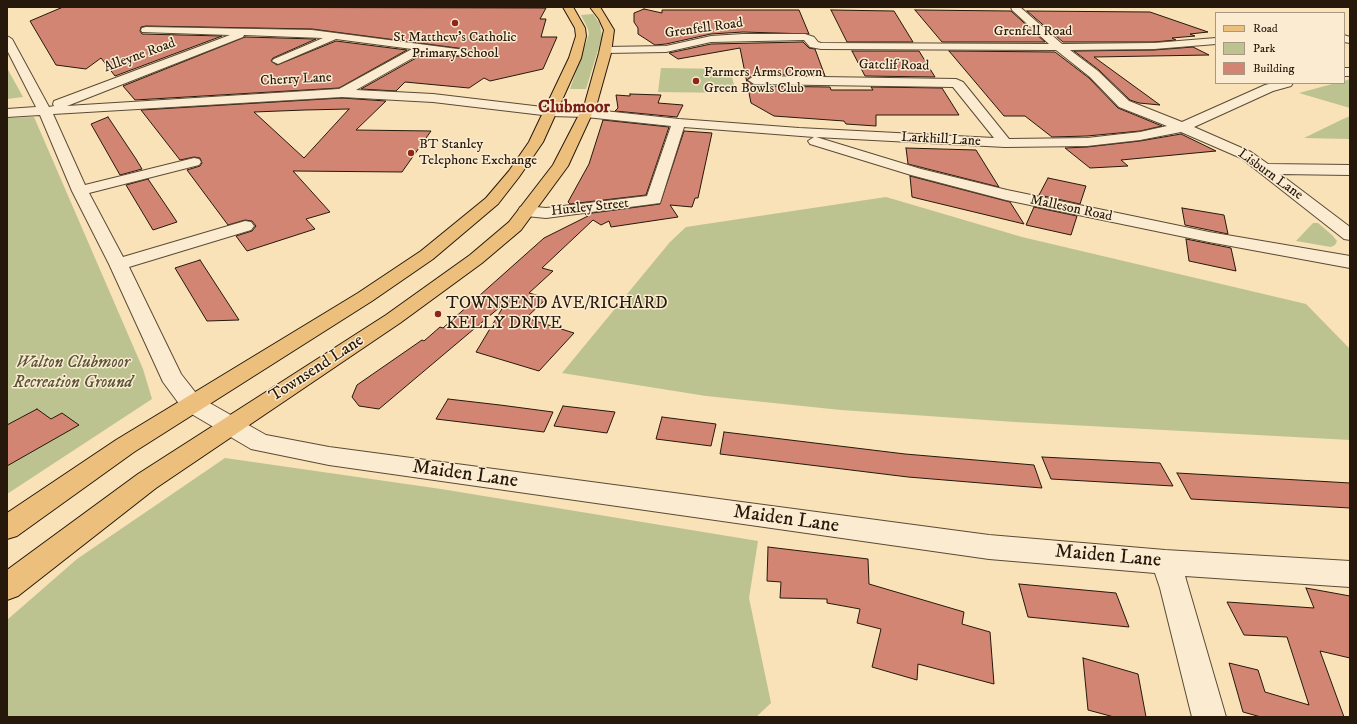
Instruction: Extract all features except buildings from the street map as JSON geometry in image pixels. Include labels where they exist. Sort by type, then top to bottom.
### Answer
[{"type":"main road","name":"Townsend Lane","points":[[7,528],[124,446],[365,296],[428,255],[492,201],[514,174],[536,142],[575,58],[581,36],[580,28],[568,7]]},
{"type":"main road","name":"Townsend Lane","points":[[7,587],[147,481],[418,301],[476,259],[514,226],[560,166],[591,103],[606,50],[609,30],[595,7]]},
{"type":"street","name":"Lisburn Lane","points":[[1015,8],[1058,46],[1094,74],[1124,104],[1222,143],[1246,155],[1350,235]]},
{"type":"street","points":[[146,30],[312,33],[465,53]]},
{"type":"street","name":"Alleyne Road","points":[[43,111],[86,92],[230,39],[247,31]]},
{"type":"street","points":[[278,61],[336,36]]},
{"type":"street","name":"Grenfell Road","points":[[606,50],[666,48],[711,39],[732,37],[842,36],[850,46]]},
{"type":"street","name":"Grenfell Road","points":[[806,37],[810,39],[814,45],[831,46],[1154,46],[1215,41]]},
{"type":"street","points":[[7,39],[50,122],[80,191],[118,264],[171,378],[191,403]]},
{"type":"street","points":[[831,46],[846,80]]},
{"type":"street","points":[[342,93],[422,48]]},
{"type":"street","name":"Gatclif Road","points":[[754,80],[846,80],[956,83],[1005,143]]},
{"type":"street","name":"Larkhill Lane","points":[[586,113],[679,123],[799,132],[1005,143],[1087,142],[1140,136],[1183,127],[1269,88],[1283,84]]},
{"type":"street","name":"Cherry Lane","points":[[7,113],[342,93],[433,98],[551,112],[586,113]]},
{"type":"street","name":"Huxley Street","points":[[526,211],[546,213],[654,200],[679,123]]},
{"type":"street","name":"Malleson Road","points":[[799,132],[802,136],[820,143],[916,172],[1006,195],[1209,237],[1350,262]]},
{"type":"street","points":[[80,191],[194,162]]},
{"type":"street","points":[[1264,169],[1350,170]]},
{"type":"street","points":[[118,264],[245,226]]},
{"type":"street","name":"Maiden Lane","points":[[191,403],[260,443],[329,456],[974,545],[1164,562],[1350,574]]},
{"type":"street","points":[[1164,562],[1175,588],[1210,717]]},
{"type":"green space","points":[[593,14],[600,24],[602,37],[586,89],[570,89],[589,34],[581,15]]},
{"type":"green space","points":[[7,68],[23,97],[7,99]]},
{"type":"green space","name":"Farmers Arms Crown Green Bowls Club","points":[[661,68],[730,69],[736,93],[658,92]]},
{"type":"green space","points":[[1350,79],[1350,108],[1299,93],[1332,84],[1345,84],[1345,81]]},
{"type":"green space","points":[[1350,116],[1350,139],[1304,138],[1341,120]]},
{"type":"green space","name":"Walton Clubmoor Recreation Ground","points":[[34,117],[143,369],[152,399],[7,494],[7,118]]},
{"type":"green space","points":[[886,197],[1022,237],[1306,304],[1350,349],[1350,440],[1015,422],[841,410],[706,396],[562,373],[670,242],[686,227]]},
{"type":"green space","points":[[1313,223],[1318,223],[1332,235],[1337,241],[1335,245],[1331,247],[1296,241]]},
{"type":"green space","points":[[225,458],[441,489],[758,541],[749,598],[771,703],[756,717],[7,717],[7,620],[77,559]]},
{"type":"place","name":"St Matthew's Catholic Primary School","points":[[455,23]]},
{"type":"place","name":"Farmers Arms Crown Green Bowls Club","points":[[696,81]]},
{"type":"place","name":"BT Stanley Telephone Exchange","points":[[411,153]]},
{"type":"place","name":"TOWNSEND AVE/RICHARD KELLY DRIVE","points":[[438,314]]},
{"type":"district","name":"Clubmoor","points":[[574,108]]}]
